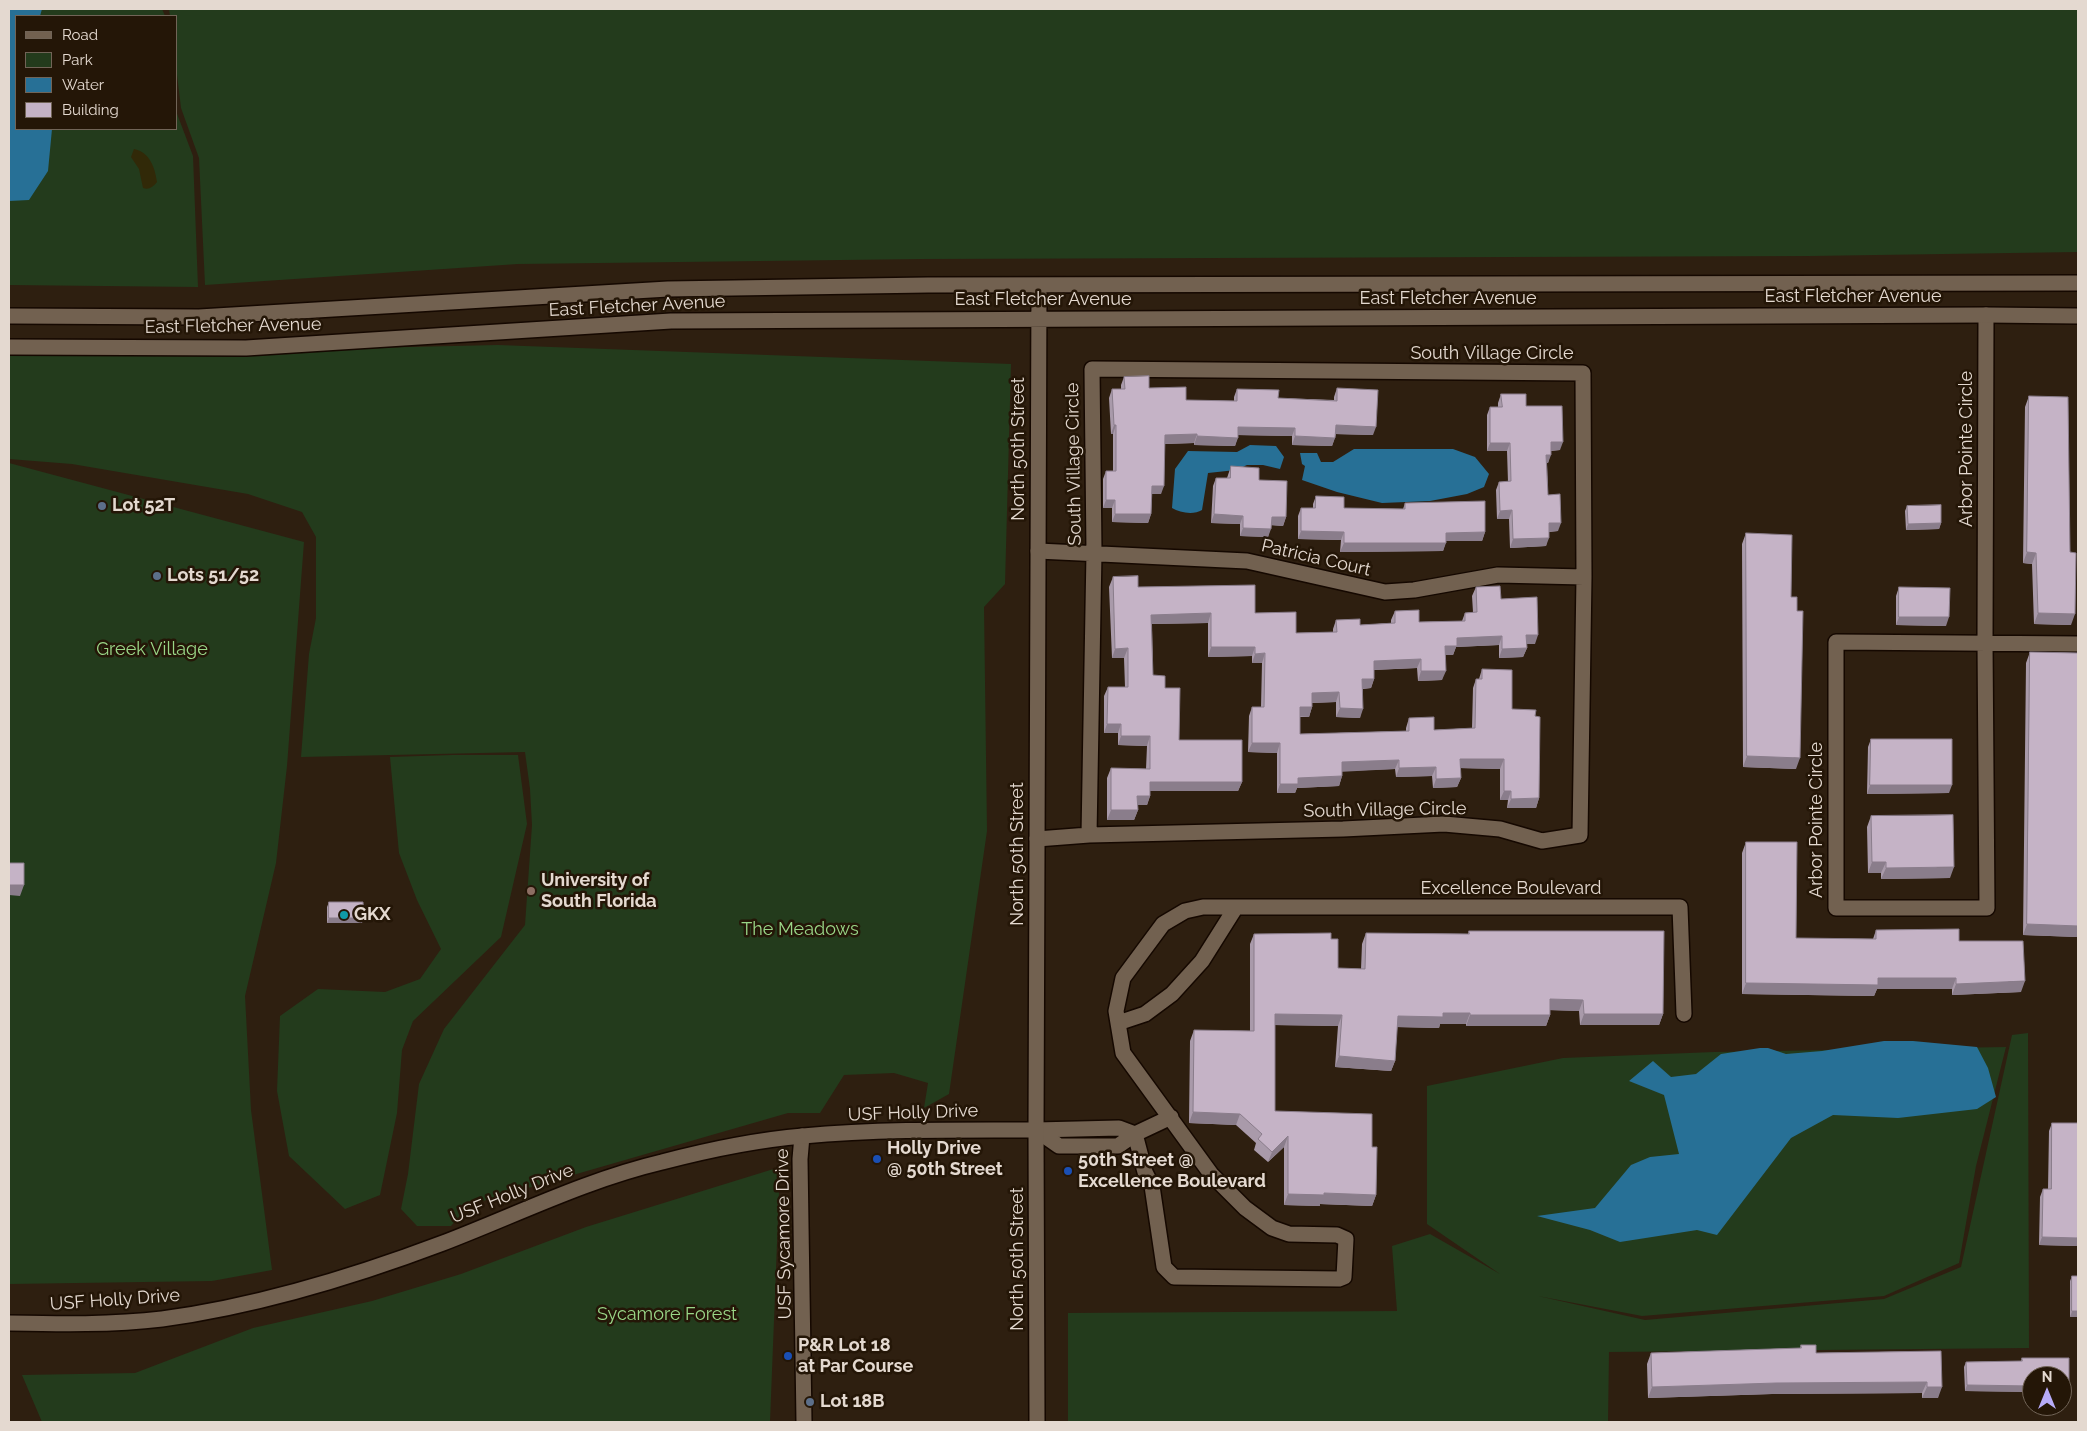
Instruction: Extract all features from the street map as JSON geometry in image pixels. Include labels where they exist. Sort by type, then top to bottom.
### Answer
[{"type":"street","name":"East Fletcher Avenue","points":[[9,316],[199,317],[668,289],[928,285],[2078,283]]},
{"type":"street","name":"North 50th Street","points":[[1037,1422],[1036,1130],[1039,285]]},
{"type":"street","name":"Arbor Pointe Circle","points":[[1986,315],[1985,642],[1987,908],[1836,908],[1836,642],[1985,642],[2078,644]]},
{"type":"street","name":"East Fletcher Avenue","points":[[9,347],[246,348],[671,321],[2078,316]]},
{"type":"street","name":"South Village Circle","points":[[1037,839],[1090,835],[1343,829],[1444,824],[1500,830],[1542,841],[1580,835],[1584,578],[1584,373],[1092,369],[1094,552],[1090,835]]},
{"type":"street","name":"Patricia Court","points":[[1038,551],[1094,552],[1247,561],[1385,592],[1414,590],[1498,575],[1584,578]]},
{"type":"street","name":"Excellence Boulevard","points":[[1135,1134],[1145,1172],[1152,1186],[1164,1267],[1174,1277],[1339,1279],[1344,1277],[1346,1239],[1337,1235],[1289,1234],[1272,1228],[1246,1208],[1212,1174],[1123,1053],[1116,1011],[1123,978],[1163,924],[1185,911],[1203,907],[1680,907],[1684,1014]]},
{"type":"street","points":[[1118,1024],[1145,1014],[1172,994],[1202,961],[1236,907]]},
{"type":"street","points":[[1036,1130],[1059,1146],[1118,1146],[1135,1134],[1171,1117]]},
{"type":"street","name":"USF Holly Drive","points":[[9,1323],[82,1323],[162,1319],[254,1302],[324,1284],[407,1256],[600,1179],[660,1162],[731,1146],[802,1136],[870,1132],[1036,1130]]},
{"type":"street","name":"USF Sycamore Drive","points":[[802,1136],[800,1159],[804,1422]]},
{"type":"green space","points":[[9,9],[162,9],[165,15],[15,15],[15,130],[178,130],[178,116],[193,156],[198,287],[9,285]]},
{"type":"green space","points":[[169,9],[2078,9],[2078,252],[1810,256],[923,259],[518,264],[205,285],[199,158],[181,108],[178,83],[178,15],[170,15]]},
{"type":"green space","name":"The Meadows","points":[[498,345],[1011,364],[1005,584],[984,607],[987,831],[949,1094],[924,1108],[928,1083],[894,1073],[844,1075],[820,1113],[788,1113],[469,1205],[451,1226],[417,1226],[401,1209],[408,1174],[419,1084],[444,1029],[525,925],[532,825],[525,752],[301,757],[309,654],[316,618],[316,537],[302,512],[248,494],[72,464],[9,459],[9,356]]},
{"type":"green space","name":"Greek Village","points":[[9,463],[304,542],[287,766],[276,863],[245,996],[251,1110],[272,1270],[212,1281],[9,1284]]},
{"type":"green space","points":[[518,755],[527,824],[501,937],[413,1021],[402,1050],[397,1113],[380,1195],[345,1209],[289,1156],[277,1091],[280,1016],[318,989],[385,992],[420,979],[441,949],[417,900],[399,853],[390,757]]},
{"type":"green space","points":[[2028,1033],[2029,1348],[1609,1352],[1608,1422],[1068,1422],[1068,1313],[1397,1311],[1392,1246],[1430,1234],[1500,1274],[1427,1224],[1427,1086],[1563,1058],[1714,1052],[2006,1047],[1976,1166],[1959,1263],[1884,1296],[1642,1316],[1538,1296],[1645,1320],[1884,1299],[1961,1267],[2012,1035]]},
{"type":"green space","name":"Sycamore Forest","points":[[780,1167],[770,1422],[42,1422],[22,1375],[135,1373],[253,1328],[372,1301],[461,1274],[586,1227]]},
{"type":"sand","points":[[134,149],[144,153],[151,161],[157,182],[151,188],[143,188],[139,169],[131,157]]},
{"type":"water","points":[[9,9],[42,9],[40,15],[15,15],[15,130],[52,130],[48,171],[29,200],[9,201]]},
{"type":"water","points":[[1250,445],[1276,446],[1284,457],[1280,469],[1263,465],[1247,465],[1236,470],[1208,473],[1202,510],[1187,513],[1172,508],[1175,469],[1188,451],[1237,452]]},
{"type":"water","points":[[1354,449],[1453,449],[1475,457],[1489,474],[1484,487],[1467,494],[1430,501],[1382,503],[1337,492],[1302,480],[1305,466],[1302,464],[1300,453],[1317,453],[1321,462],[1333,462]]},
{"type":"water","points":[[1884,1041],[1913,1041],[1977,1047],[1988,1068],[1996,1097],[1977,1109],[1898,1118],[1833,1115],[1791,1138],[1717,1235],[1697,1230],[1620,1242],[1590,1230],[1537,1216],[1595,1208],[1631,1165],[1650,1157],[1679,1154],[1664,1095],[1629,1081],[1653,1061],[1671,1077],[1696,1074],[1721,1054],[1768,1048],[1786,1054],[1822,1051]]},
{"type":"building","points":[[1149,376],[1149,388],[1186,387],[1186,400],[1237,401],[1237,389],[1279,390],[1278,398],[1337,401],[1337,388],[1378,390],[1376,427],[1336,425],[1335,438],[1295,436],[1295,428],[1238,427],[1238,438],[1197,436],[1197,434],[1165,435],[1164,486],[1152,486],[1151,514],[1115,514],[1115,500],[1106,500],[1106,471],[1116,471],[1116,425],[1114,425],[1112,389],[1125,389],[1124,377]]},
{"type":"building","points":[[1501,394],[1526,394],[1526,406],[1562,406],[1563,442],[1551,442],[1551,455],[1546,455],[1548,495],[1560,494],[1561,523],[1549,523],[1549,538],[1513,539],[1512,510],[1500,511],[1499,482],[1511,481],[1510,443],[1490,443],[1490,407],[1502,407]]},
{"type":"building","points":[[2029,396],[2068,397],[2070,552],[2076,553],[2075,614],[2038,613],[2036,553],[2027,552]]},
{"type":"building","points":[[1231,466],[1259,468],[1259,480],[1287,481],[1286,517],[1272,517],[1271,529],[1243,528],[1243,516],[1214,514],[1216,478],[1230,478]]},
{"type":"building","points":[[1316,496],[1344,497],[1344,508],[1405,509],[1405,503],[1485,501],[1485,532],[1446,533],[1446,543],[1344,543],[1344,532],[1301,531],[1301,508],[1315,508]]},
{"type":"building","points":[[1941,505],[1941,523],[1908,524],[1907,506]]},
{"type":"building","points":[[1746,533],[1792,535],[1791,597],[1797,597],[1797,611],[1803,611],[1800,758],[1747,756]]},
{"type":"building","points":[[1138,576],[1138,587],[1255,585],[1255,613],[1296,612],[1296,633],[1337,632],[1336,620],[1360,619],[1360,625],[1395,623],[1395,611],[1419,610],[1419,622],[1465,621],[1465,613],[1477,612],[1476,587],[1500,586],[1501,599],[1537,597],[1538,635],[1526,635],[1527,648],[1502,649],[1502,636],[1457,638],[1457,646],[1445,646],[1446,671],[1421,671],[1421,659],[1374,661],[1374,679],[1362,679],[1363,709],[1340,708],[1339,692],[1312,693],[1312,707],[1300,707],[1300,734],[1409,731],[1409,718],[1434,717],[1434,730],[1475,728],[1476,679],[1482,679],[1482,669],[1512,670],[1512,709],[1536,710],[1535,716],[1540,717],[1539,798],[1511,799],[1511,791],[1504,791],[1504,759],[1460,759],[1461,778],[1436,779],[1436,767],[1399,768],[1399,760],[1342,762],[1342,776],[1298,778],[1298,784],[1280,784],[1280,743],[1252,743],[1252,707],[1264,707],[1265,653],[1255,654],[1255,647],[1211,647],[1211,613],[1151,615],[1153,675],[1165,676],[1165,688],[1180,688],[1179,740],[1242,740],[1242,782],[1150,782],[1150,796],[1137,796],[1138,810],[1111,810],[1111,768],[1150,769],[1150,736],[1121,736],[1121,724],[1107,724],[1108,687],[1128,687],[1128,648],[1115,649],[1113,577]]},
{"type":"building","points":[[1899,587],[1950,588],[1949,617],[1899,617]]},
{"type":"building","points":[[2030,652],[2078,653],[2078,926],[2027,924]]},
{"type":"building","points":[[1871,739],[1952,739],[1952,785],[1870,785]]},
{"type":"building","points":[[1953,815],[1954,867],[1886,868],[1886,862],[1872,862],[1871,816]]},
{"type":"building","points":[[1746,842],[1797,842],[1796,938],[1876,939],[1876,930],[1959,929],[1959,941],[2023,941],[2025,981],[1956,984],[1956,978],[1878,978],[1878,985],[1746,983]]},
{"type":"building","points":[[9,863],[24,863],[24,885],[9,885]]},
{"type":"building","name":"GKX","points":[[329,902],[363,902],[364,918],[329,918]]},
{"type":"building","points":[[1469,931],[1664,931],[1663,1014],[1584,1014],[1583,1000],[1550,999],[1550,1015],[1443,1013],[1443,1017],[1398,1016],[1395,1061],[1339,1056],[1342,1015],[1275,1014],[1275,1111],[1372,1114],[1372,1147],[1377,1147],[1376,1195],[1288,1194],[1288,1136],[1272,1152],[1258,1139],[1262,1134],[1240,1114],[1193,1112],[1194,1030],[1254,1031],[1254,934],[1331,933],[1331,939],[1338,939],[1338,968],[1365,969],[1366,933],[1469,934]]},
{"type":"building","points":[[2052,1123],[2078,1123],[2078,1238],[2042,1237],[2043,1189],[2051,1189]]},
{"type":"building","points":[[2072,1276],[2078,1276],[2078,1311],[2072,1311]]},
{"type":"building","points":[[1801,1345],[1816,1345],[1816,1353],[1941,1351],[1942,1387],[1927,1387],[1927,1382],[1776,1383],[1652,1387],[1651,1353],[1801,1348]]},
{"type":"building","points":[[2022,1358],[2069,1358],[2069,1366],[2022,1366],[2022,1386],[1967,1385],[1966,1362],[2022,1361]]},
{"type":"place","name":"Lot 52T","points":[[102,506]]},
{"type":"place","name":"Lots 51/52","points":[[157,576]]},
{"type":"place","name":"University of South Florida","points":[[531,891]]},
{"type":"place","name":"GKX","points":[[344,915]]},
{"type":"place","name":"Holly Drive @ 50th Street","points":[[877,1159]]},
{"type":"place","name":"50th Street @ Excellence Boulevard","points":[[1068,1171]]},
{"type":"place","name":"P&R Lot 18 at Par Course","points":[[788,1356]]},
{"type":"place","name":"Lot 18B","points":[[810,1402]]}]
